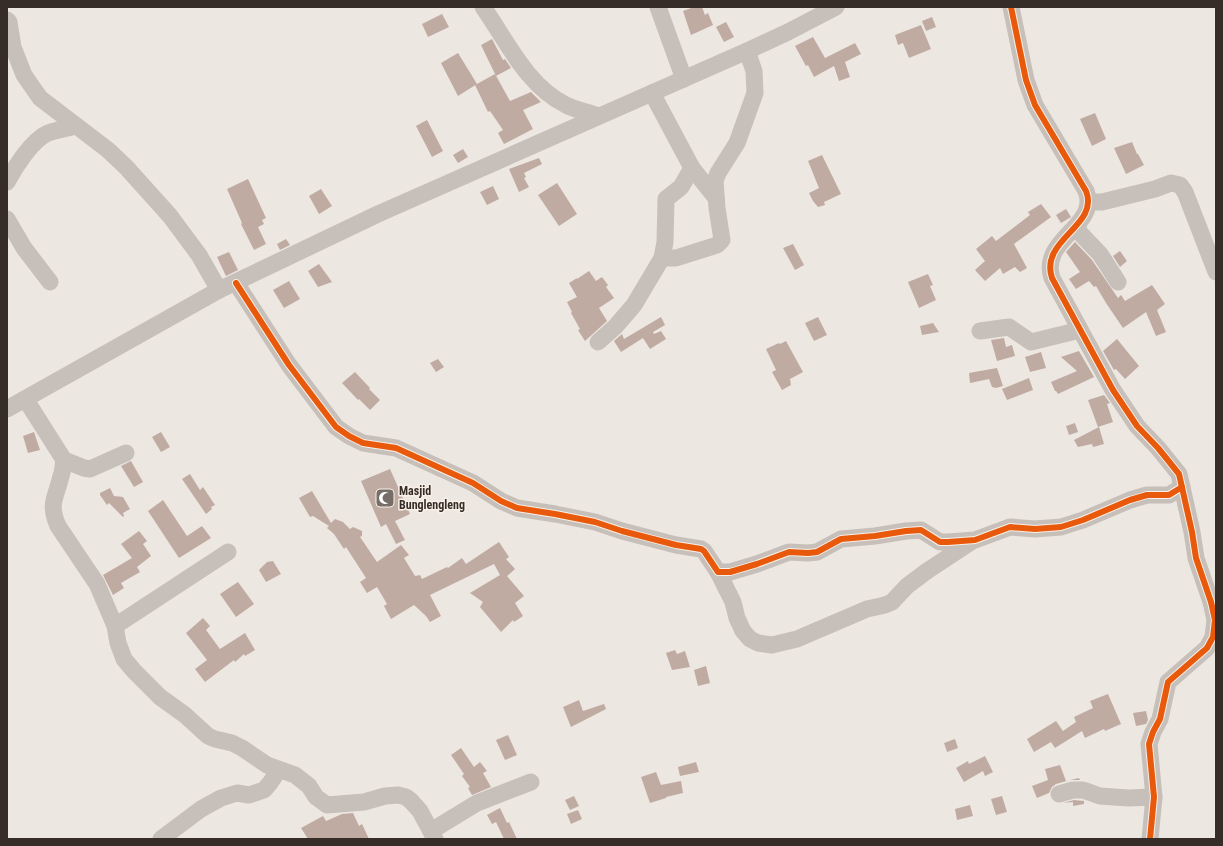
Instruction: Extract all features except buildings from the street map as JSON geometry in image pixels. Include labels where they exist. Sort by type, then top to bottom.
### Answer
[{"type":"street","points":[[483,7],[525,70],[536,82],[566,105],[598,116]]},
{"type":"street","points":[[658,7],[684,79]]},
{"type":"street","points":[[7,409],[26,400],[220,290],[378,214],[747,51],[836,7]]},
{"type":"street","points":[[1011,7],[1026,80],[1035,105],[1086,191],[1089,202],[1077,226],[1062,241],[1054,253],[1050,261],[1050,271],[1057,289],[1129,416],[1179,474],[1196,558],[1211,602],[1215,620],[1213,637],[1207,648],[1168,682],[1160,719],[1149,744],[1154,797],[1150,839]]},
{"type":"street","points":[[9,17],[13,48],[24,75],[40,98],[108,150],[126,167],[165,211],[199,255],[220,290]]},
{"type":"street","points":[[662,258],[676,258],[712,246],[721,242],[722,240],[714,188],[718,173],[737,143],[755,93],[754,71],[747,51]]},
{"type":"street","points":[[652,93],[692,168],[716,198]]},
{"type":"street","points":[[7,182],[23,155],[35,143],[48,133],[76,126]]},
{"type":"street","points":[[598,342],[634,305],[662,258],[666,199],[681,186],[692,168]]},
{"type":"street","points":[[1089,202],[1102,202],[1155,189],[1172,183],[1180,186],[1185,192],[1216,272]]},
{"type":"street","points":[[7,219],[24,248],[50,282]]},
{"type":"street","points":[[1077,226],[1080,233],[1100,254],[1118,282]]},
{"type":"street","points":[[236,283],[293,371],[336,427],[349,436],[363,443],[396,448],[473,483],[501,501],[517,508],[595,522],[622,531],[704,551],[718,572],[733,602],[737,618],[743,631],[750,639],[758,643],[772,645],[782,643],[815,632],[867,609],[892,602],[907,586],[927,571],[975,540],[1010,528],[1035,529],[1061,527],[1083,520],[1130,500],[1148,495],[1168,495],[1182,487]]},
{"type":"street","points":[[980,331],[1009,327],[1031,342],[1080,330]]},
{"type":"street","points":[[26,400],[64,460],[90,469],[126,454]]},
{"type":"street","points":[[64,460],[62,476],[53,501],[55,518],[58,526],[97,584],[115,626],[118,643],[124,659],[160,697],[185,715],[208,736],[232,743],[267,765],[289,772],[300,778],[309,786],[316,797],[327,805],[336,806],[364,802],[384,796],[398,795],[406,797],[412,801],[420,811],[433,835],[477,803],[531,782]]},
{"type":"street","points":[[718,572],[730,572],[789,552],[817,552],[841,539],[921,530],[940,542],[975,540]]},
{"type":"street","points":[[115,626],[228,552]]},
{"type":"street","points":[[161,839],[200,809],[221,798],[237,793],[249,795],[264,790],[279,770]]},
{"type":"street","points":[[1059,794],[1073,790],[1083,790],[1100,796],[1128,798],[1154,797]]},
{"type":"cycle path","points":[[1011,7],[1026,80],[1035,105],[1086,191],[1088,203],[1085,214],[1054,253],[1050,264],[1052,278],[1113,390],[1137,426],[1158,448],[1179,474],[1192,532],[1196,558],[1211,602],[1215,620],[1213,637],[1207,648],[1168,682],[1160,719],[1149,744],[1154,797],[1150,839]]},
{"type":"cycle path","points":[[236,283],[289,365],[336,427],[349,436],[363,443],[396,448],[473,483],[501,501],[517,508],[595,522],[622,531],[676,545],[701,549],[704,551],[718,572],[730,572],[789,552],[817,552],[841,539],[921,530],[940,542],[948,542],[975,540],[1010,527],[1035,529],[1061,527],[1083,520],[1130,500],[1147,495],[1169,495],[1182,487]]},
{"type":"place","name":"Masjid Bunglengleng","points":[[385,498]]}]
